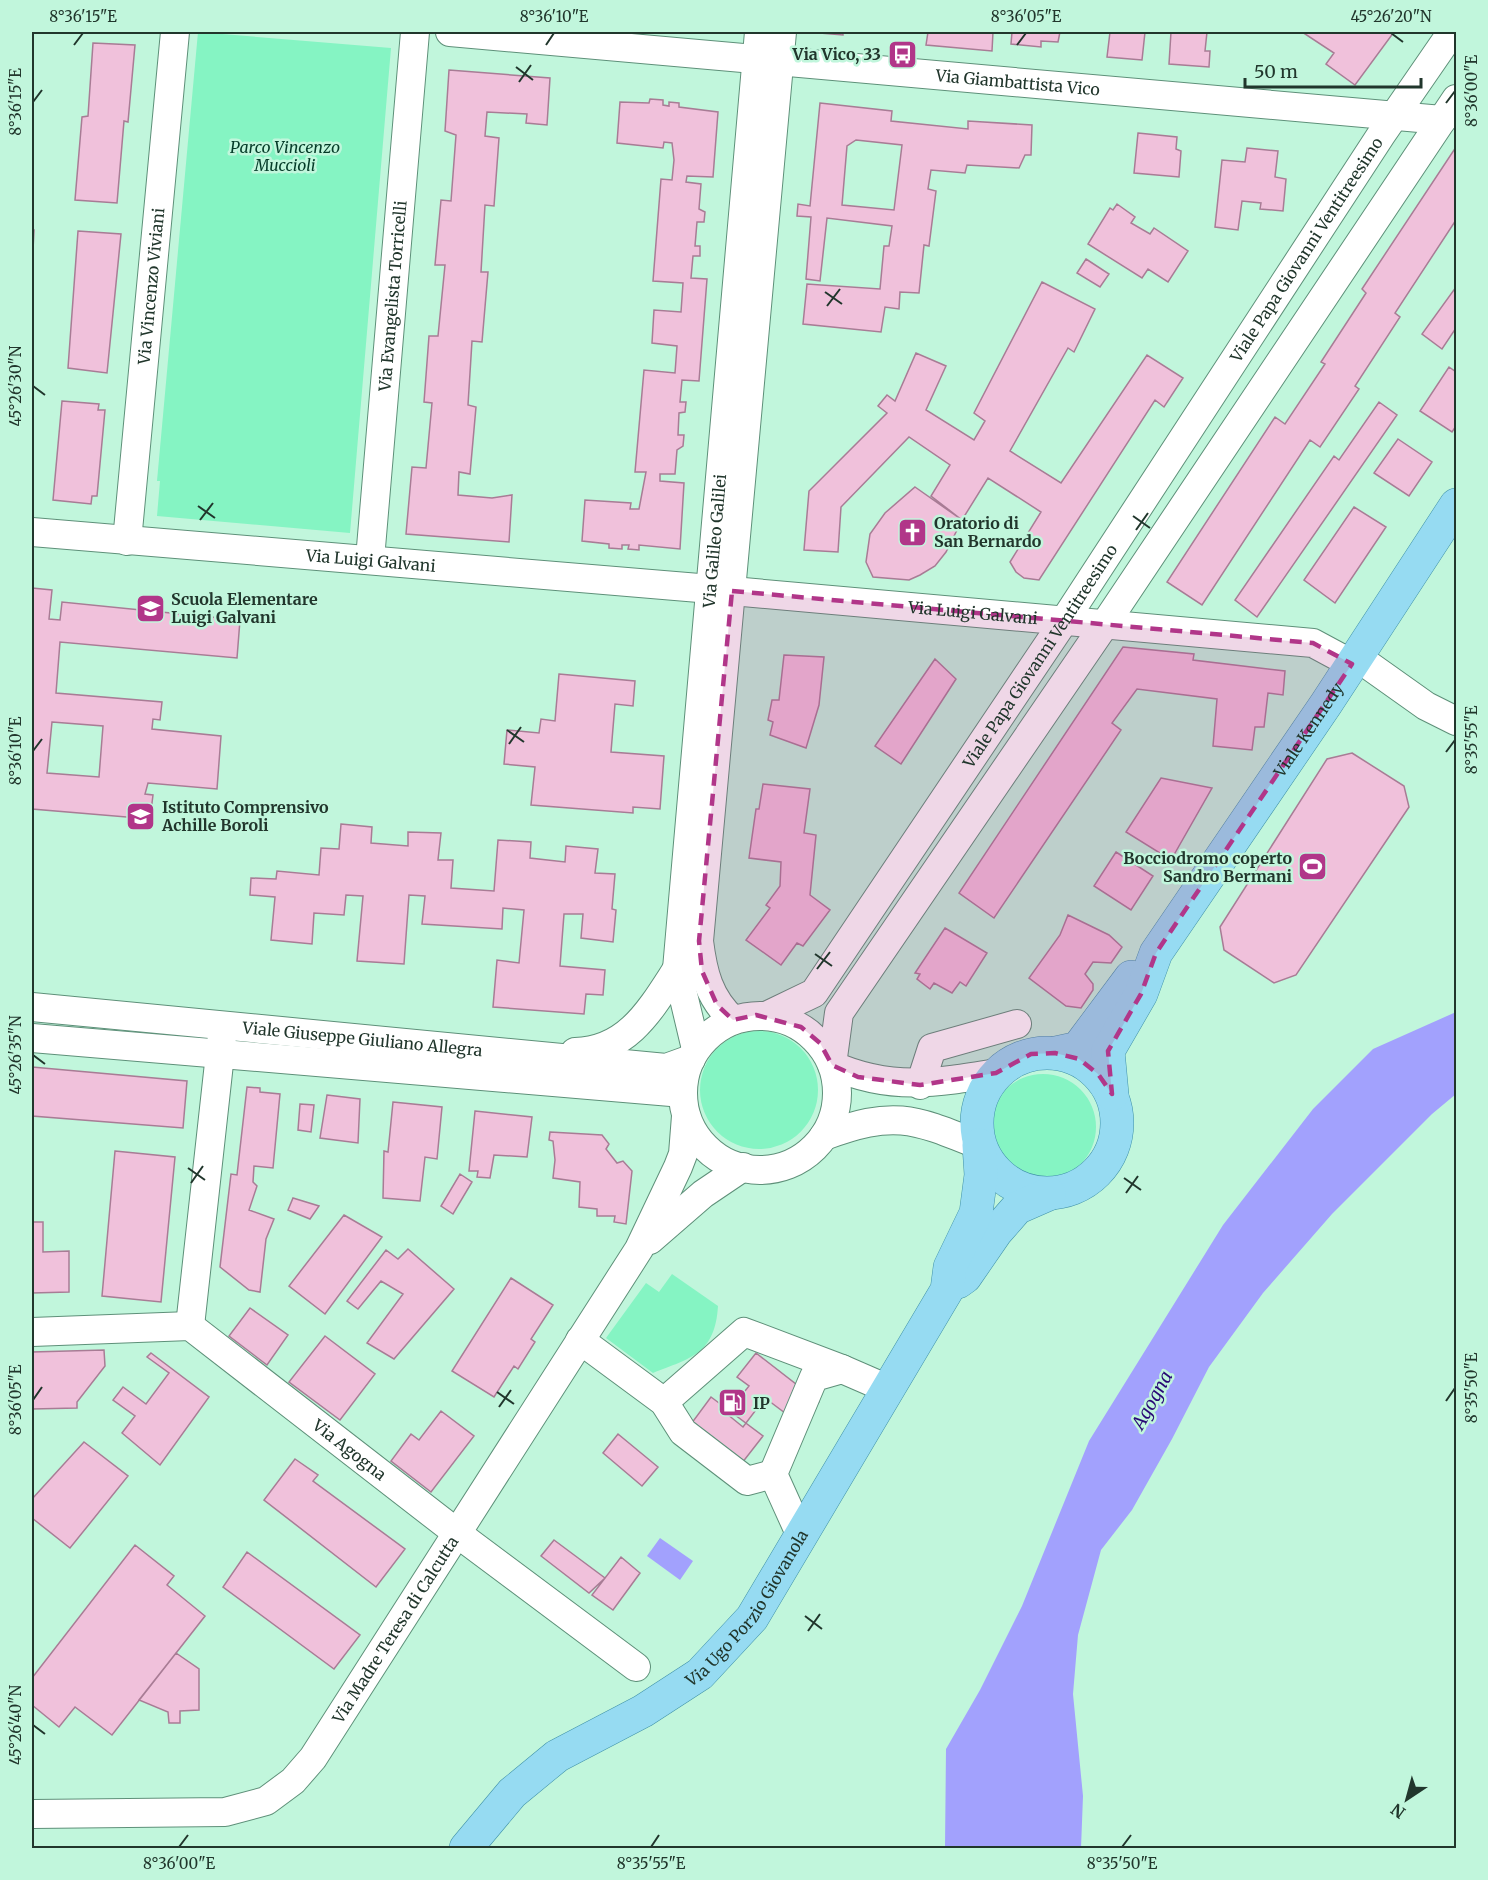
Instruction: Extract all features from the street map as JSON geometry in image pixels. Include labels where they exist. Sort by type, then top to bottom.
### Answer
[{"type":"main road","name":"Viale Kennedy","points":[[1156,953],[1456,505]]},
{"type":"main road","points":[[1156,953],[1141,994],[1108,1052],[1112,1094],[1118,1116],[1116,1140],[1107,1161],[1092,1178],[1072,1189],[1049,1194],[1027,1191],[1006,1181],[990,1166],[980,1145],[977,1112],[983,1091],[996,1073],[1012,1061],[1031,1054],[1055,1053],[1078,1048],[1125,982],[1156,953]]},
{"type":"main road","points":[[1055,1053],[1079,1059],[1098,1074],[1112,1094]]},
{"type":"main road","name":"Via Ugo Porzio Giovanola","points":[[466,1848],[512,1793],[557,1756],[643,1711],[700,1674],[752,1618],[947,1290],[950,1267],[976,1213],[981,1175],[980,1145]]},
{"type":"main road","name":"Via Ugo Porzio Giovanola","points":[[947,1290],[965,1277],[996,1232],[1017,1208],[1049,1194]]},
{"type":"street","name":"Via Vincenzo Viviani","points":[[127,541],[175,32]]},
{"type":"street","name":"Via Evangelista Torricelli","points":[[370,559],[416,32]]},
{"type":"street","name":"Via Giambattista Vico","points":[[450,32],[765,50],[1395,115],[1450,110]]},
{"type":"street","name":"Via Galileo Galilei","points":[[733,1020],[717,1005],[702,971],[699,941],[721,590],[765,50],[782,32]]},
{"type":"street","name":"Viale Papa Giovanni Ventitreesimo","points":[[766,1016],[814,993],[1064,621],[1395,115],[1452,32]]},
{"type":"street","points":[[832,1065],[839,1013],[1105,624],[1450,110]]},
{"type":"street","name":"Via Luigi Galvani","points":[[32,532],[370,559],[1313,643],[1354,660],[1426,706],[1456,721]]},
{"type":"street","name":"Via Galileo Galilei","points":[[694,1054],[677,969],[721,590]]},
{"type":"street","points":[[544,1056],[561,1052],[594,1051],[624,1036],[653,1005],[677,969]]},
{"type":"street","name":"Viale Giuseppe Giuliano Allegra","points":[[32,1007],[666,1068],[694,1054]]},
{"type":"street","points":[[756,1015],[766,1016],[779,1018],[801,1027],[820,1043],[832,1065],[838,1089],[835,1114],[824,1136],[807,1155],[785,1166],[760,1170],[743,1167],[713,1154],[697,1137],[685,1105],[686,1070],[694,1054],[712,1032],[733,1020],[756,1015]]},
{"type":"street","points":[[920,1085],[932,1048],[1017,1024]]},
{"type":"street","points":[[32,1332],[190,1326],[223,1025]]},
{"type":"street","name":"Viale Giuseppe Giuliano Allegra","points":[[32,1038],[220,1055],[685,1105]]},
{"type":"street","points":[[832,1065],[858,1077],[920,1085],[996,1073]]},
{"type":"street","name":"Via Madre Teresa di Calcutta","points":[[32,1814],[225,1812],[266,1802],[294,1781],[313,1758],[639,1249],[683,1154],[685,1105]]},
{"type":"street","points":[[824,1136],[870,1120],[900,1119],[927,1124],[980,1145]]},
{"type":"street","name":"Via Madre Teresa di Calcutta","points":[[639,1249],[703,1194],[743,1167]]},
{"type":"street","name":"Via Agogna","points":[[190,1326],[457,1533],[636,1667]]},
{"type":"street","points":[[664,1402],[744,1332],[888,1389]]},
{"type":"street","points":[[580,1340],[664,1402],[683,1432],[747,1481],[773,1474]]},
{"type":"street","points":[[801,1536],[773,1474],[814,1377],[842,1369]]},
{"type":"highlighted area","points":[[732,591],[1313,643],[1352,664],[1156,953],[1141,994],[1108,1051],[1112,1094],[1098,1074],[1079,1059],[1055,1053],[1031,1054],[996,1073],[920,1085],[858,1077],[832,1065],[820,1043],[801,1027],[756,1015],[733,1020],[717,1005],[702,971],[699,941]]},
{"type":"green space","name":"Parco Vincenzo Muccioli","points":[[198,32],[391,48],[350,533],[157,516],[160,481],[157,481]]},
{"type":"green space","points":[[759,1031],[781,1036],[801,1048],[813,1068],[818,1090],[813,1112],[801,1132],[781,1144],[759,1149],[737,1144],[717,1132],[705,1112],[700,1090],[705,1068],[717,1048],[737,1036]]},
{"type":"green space","points":[[1043,1074],[1063,1078],[1080,1090],[1092,1107],[1096,1127],[1092,1147],[1080,1164],[1063,1176],[1043,1180],[1023,1176],[1006,1164],[994,1147],[990,1127],[994,1107],[1006,1090],[1023,1078]]},
{"type":"green space","points":[[672,1274],[718,1306],[716,1322],[712,1335],[699,1352],[653,1373],[606,1338],[646,1283],[659,1292]]},
{"type":"water","name":"Agogna","points":[[1456,1012],[1456,1094],[1432,1114],[1332,1214],[1263,1293],[1209,1367],[1132,1510],[1101,1550],[1078,1635],[1073,1694],[1083,1796],[1081,1848],[945,1848],[946,1749],[980,1690],[1022,1606],[1089,1441],[1223,1225],[1313,1109],[1373,1049]]},
{"type":"water","points":[[660,1538],[693,1561],[680,1580],[647,1556]]},
{"type":"building","points":[[843,32],[843,35],[820,33]]},
{"type":"building","points":[[928,32],[993,32],[992,51],[926,45]]},
{"type":"building","points":[[1012,32],[1060,32],[1058,42],[1041,41],[1041,47],[1011,44]]},
{"type":"building","points":[[1110,32],[1145,32],[1142,60],[1107,57]]},
{"type":"building","points":[[1171,32],[1207,32],[1205,51],[1210,51],[1209,67],[1169,64]]},
{"type":"building","points":[[1302,32],[1394,32],[1355,85],[1326,64],[1334,53]]},
{"type":"building","points":[[93,43],[135,45],[128,122],[124,121],[117,203],[75,200],[82,117],[88,116]]},
{"type":"building","points":[[449,70],[550,78],[547,125],[526,123],[527,114],[487,112],[485,136],[499,138],[494,206],[485,205],[481,272],[488,272],[482,342],[472,341],[468,405],[476,407],[470,474],[459,472],[458,495],[492,498],[512,495],[509,542],[406,534],[412,467],[426,468],[432,403],[424,402],[429,336],[438,336],[445,265],[435,265],[441,200],[451,201],[456,135],[445,131]]},
{"type":"building","points":[[650,99],[663,100],[663,105],[669,106],[669,102],[679,103],[679,107],[718,112],[713,177],[687,176],[686,182],[701,184],[699,209],[705,212],[704,222],[697,222],[695,246],[700,246],[700,256],[693,256],[691,278],[707,279],[699,381],[682,380],[680,402],[686,402],[685,412],[679,413],[678,435],[684,435],[683,446],[677,450],[675,474],[660,474],[660,481],[684,483],[680,549],[639,545],[639,550],[628,549],[629,545],[622,545],[622,549],[609,548],[609,544],[582,541],[585,500],[631,503],[630,509],[639,509],[646,472],[635,472],[644,370],[675,373],[677,346],[652,343],[654,310],[681,312],[683,283],[653,281],[661,179],[672,180],[674,160],[672,143],[664,142],[663,148],[617,143],[620,102],[649,103]]},
{"type":"building","points":[[820,103],[892,111],[891,121],[968,129],[968,121],[1032,125],[1031,155],[1025,155],[1019,168],[967,165],[965,173],[931,170],[928,189],[936,191],[929,246],[924,245],[919,293],[900,292],[899,309],[885,307],[881,332],[803,324],[807,284],[880,289],[884,246],[889,246],[892,226],[827,218],[820,281],[806,279],[811,217],[797,216],[798,204],[810,206]],"holes":[[[856,140],[902,145],[894,210],[842,205],[847,146]]]},
{"type":"building","points":[[1138,133],[1177,137],[1176,149],[1181,151],[1179,177],[1134,173]]},
{"type":"building","points":[[1456,147],[1456,220],[1395,313],[1400,317],[1355,386],[1359,389],[1320,447],[1310,440],[1202,605],[1167,582],[1275,417],[1285,424],[1325,364],[1321,362],[1366,293],[1362,289]]},
{"type":"building","points":[[1247,148],[1278,151],[1275,177],[1286,179],[1283,211],[1260,209],[1261,203],[1242,201],[1238,230],[1215,227],[1222,160],[1245,162]]},
{"type":"building","points":[[1117,204],[1135,217],[1131,223],[1150,234],[1154,228],[1188,251],[1168,282],[1148,269],[1142,278],[1088,244],[1110,208],[1113,210]]},
{"type":"building","points":[[32,230],[34,230],[32,270]]},
{"type":"building","points":[[78,231],[121,234],[107,373],[68,368]]},
{"type":"building","points":[[1086,259],[1109,274],[1100,287],[1077,273]]},
{"type":"building","points":[[1042,282],[1095,309],[1074,352],[1068,348],[1010,451],[1061,483],[1147,355],[1183,378],[1164,407],[1155,400],[1039,580],[1024,578],[1016,572],[1010,562],[1041,512],[988,478],[962,520],[931,496],[950,465],[909,437],[841,507],[838,552],[804,550],[809,491],[887,413],[878,406],[887,395],[895,401],[916,353],[946,366],[926,410],[974,440],[985,421],[974,413]]},
{"type":"building","points":[[1456,287],[1456,328],[1442,349],[1422,334]]},
{"type":"building","points":[[1449,367],[1456,372],[1456,426],[1452,432],[1420,411]]},
{"type":"building","points":[[62,401],[99,404],[98,410],[105,410],[97,496],[92,496],[91,504],[53,500]]},
{"type":"building","points":[[1379,402],[1397,415],[1257,617],[1235,600],[1334,456],[1339,460]]},
{"type":"building","points":[[1398,439],[1432,462],[1409,496],[1374,473]]},
{"type":"building","name":"Oratorio di San Bernardo","points":[[915,487],[962,520],[946,552],[935,566],[909,580],[873,577],[866,562],[870,534],[885,513]]},
{"type":"building","points":[[1354,507],[1386,527],[1335,603],[1304,580]]},
{"type":"building","points":[[32,588],[52,590],[49,619],[60,620],[62,602],[240,620],[237,658],[60,642],[56,693],[162,702],[160,720],[153,719],[152,729],[221,736],[217,789],[148,783],[145,794],[153,795],[150,819],[32,809]],"holes":[[[52,722],[103,726],[99,777],[47,773]]]},
{"type":"building","points":[[1123,647],[1194,654],[1193,660],[1285,671],[1283,695],[1268,693],[1264,727],[1255,727],[1252,750],[1213,746],[1217,699],[1137,689],[1112,723],[1121,730],[994,918],[959,893]]},
{"type":"building","points":[[784,655],[824,657],[819,705],[806,748],[770,735],[773,722],[768,720],[772,700],[779,700]]},
{"type":"building","points":[[935,659],[956,679],[901,764],[875,746]]},
{"type":"building","points":[[559,674],[635,681],[633,706],[615,704],[611,752],[664,756],[660,809],[633,807],[633,813],[531,805],[535,767],[504,764],[507,730],[539,733],[541,719],[555,721]]},
{"type":"building","name":"Bocciodromo coperto Sandro Bermani","points":[[1352,753],[1404,786],[1409,807],[1296,975],[1274,983],[1224,950],[1220,927],[1327,759]]},
{"type":"building","points":[[1161,778],[1212,788],[1171,860],[1126,832]]},
{"type":"building","points":[[763,784],[810,789],[804,833],[816,835],[810,895],[830,910],[803,946],[797,943],[781,965],[746,940],[770,908],[766,905],[780,886],[781,862],[749,858],[756,809],[759,809]]},
{"type":"building","points":[[341,824],[372,827],[371,843],[408,846],[408,832],[441,833],[438,860],[453,860],[451,888],[494,891],[498,840],[531,842],[530,858],[565,862],[566,846],[598,849],[595,873],[615,874],[612,909],[616,910],[613,942],[581,938],[583,914],[564,914],[560,966],[605,970],[603,995],[586,994],[584,1014],[493,1007],[497,960],[519,963],[524,910],[503,908],[502,929],[422,924],[425,896],[409,895],[404,964],[357,961],[363,896],[346,895],[344,915],[314,913],[312,944],[271,940],[275,897],[250,895],[251,878],[276,879],[277,871],[319,875],[321,848],[339,849]]},
{"type":"building","points":[[1116,852],[1153,876],[1131,910],[1094,886]]},
{"type":"building","points":[[1068,915],[1109,935],[1122,947],[1111,963],[1093,962],[1085,974],[1093,984],[1093,990],[1081,1008],[1066,1006],[1029,978],[1060,935]]},
{"type":"building","points":[[945,928],[987,953],[966,986],[960,982],[952,993],[934,983],[930,989],[917,979],[920,974],[915,973]]},
{"type":"building","points":[[32,1067],[187,1081],[183,1128],[32,1116]]},
{"type":"building","points":[[247,1087],[260,1088],[260,1092],[280,1094],[273,1168],[254,1166],[253,1182],[257,1186],[249,1210],[274,1219],[266,1239],[260,1292],[249,1290],[220,1267],[231,1174],[237,1175]]},
{"type":"building","points":[[327,1095],[360,1099],[358,1143],[320,1138]]},
{"type":"building","points":[[393,1102],[442,1107],[437,1159],[425,1157],[420,1201],[383,1198],[384,1151],[388,1152]]},
{"type":"building","points":[[300,1104],[314,1105],[311,1132],[298,1130]]},
{"type":"building","points":[[475,1111],[532,1117],[527,1157],[494,1155],[490,1178],[477,1177],[478,1171],[469,1171]]},
{"type":"building","points":[[550,1132],[602,1135],[609,1144],[606,1149],[617,1163],[623,1161],[632,1171],[626,1224],[614,1222],[615,1216],[597,1216],[597,1209],[579,1207],[580,1182],[553,1178],[555,1160],[553,1141],[549,1140]]},
{"type":"building","points":[[115,1151],[175,1157],[161,1302],[102,1296]]},
{"type":"building","points":[[460,1174],[472,1182],[453,1214],[441,1206]]},
{"type":"building","points":[[293,1198],[319,1206],[310,1219],[288,1210]]},
{"type":"building","points":[[344,1215],[382,1237],[325,1314],[289,1286]]},
{"type":"building","points":[[32,1222],[43,1222],[43,1252],[69,1251],[69,1292],[32,1293]]},
{"type":"building","points":[[408,1249],[454,1289],[394,1359],[367,1343],[403,1294],[381,1281],[358,1309],[347,1301],[386,1250],[398,1259]]},
{"type":"building","points":[[511,1278],[553,1305],[531,1339],[535,1342],[518,1369],[514,1366],[494,1397],[452,1371]]},
{"type":"building","points":[[250,1308],[288,1335],[267,1365],[229,1336]]},
{"type":"building","points":[[325,1336],[375,1374],[340,1420],[289,1382]]},
{"type":"building","points":[[104,1350],[105,1366],[77,1402],[77,1408],[32,1409],[32,1352]]},
{"type":"building","points":[[151,1353],[209,1397],[160,1465],[122,1433],[135,1416],[113,1400],[123,1387],[146,1404],[169,1373],[147,1357]]},
{"type":"building","points":[[756,1353],[819,1402],[801,1425],[765,1398],[743,1427],[727,1414],[749,1386],[737,1377]]},
{"type":"building","points":[[711,1397],[763,1436],[742,1463],[691,1424]]},
{"type":"building","points":[[441,1411],[474,1436],[431,1492],[391,1461],[411,1434],[419,1440]]},
{"type":"building","points":[[618,1434],[658,1467],[642,1486],[603,1453]]},
{"type":"building","points":[[84,1442],[128,1476],[70,1548],[32,1518],[32,1499]]},
{"type":"building","points":[[295,1459],[318,1475],[313,1481],[405,1549],[376,1587],[264,1500]]},
{"type":"building","points":[[554,1540],[605,1578],[589,1593],[541,1556]]},
{"type":"building","points":[[135,1545],[174,1576],[167,1585],[205,1616],[112,1735],[75,1707],[59,1727],[32,1705],[32,1678]]},
{"type":"building","points":[[247,1552],[360,1635],[334,1669],[223,1587]]},
{"type":"building","points":[[621,1557],[640,1573],[613,1610],[592,1595]]},
{"type":"building","points":[[176,1653],[199,1669],[199,1710],[180,1711],[180,1723],[169,1723],[168,1712],[139,1700]]},
{"type":"place","name":"Via Vico, 33","points":[[902,54]]},
{"type":"place","name":"Oratorio di San Bernardo","points":[[913,532]]},
{"type":"place","name":"Scuola Elementare Luigi Galvani","points":[[150,608]]},
{"type":"place","name":"Istituto Comprensivo Achille Boroli","points":[[141,816]]},
{"type":"place","name":"Bocciodromo coperto Sandro Bermani","points":[[1313,867]]},
{"type":"place","name":"IP","points":[[732,1403]]}]
